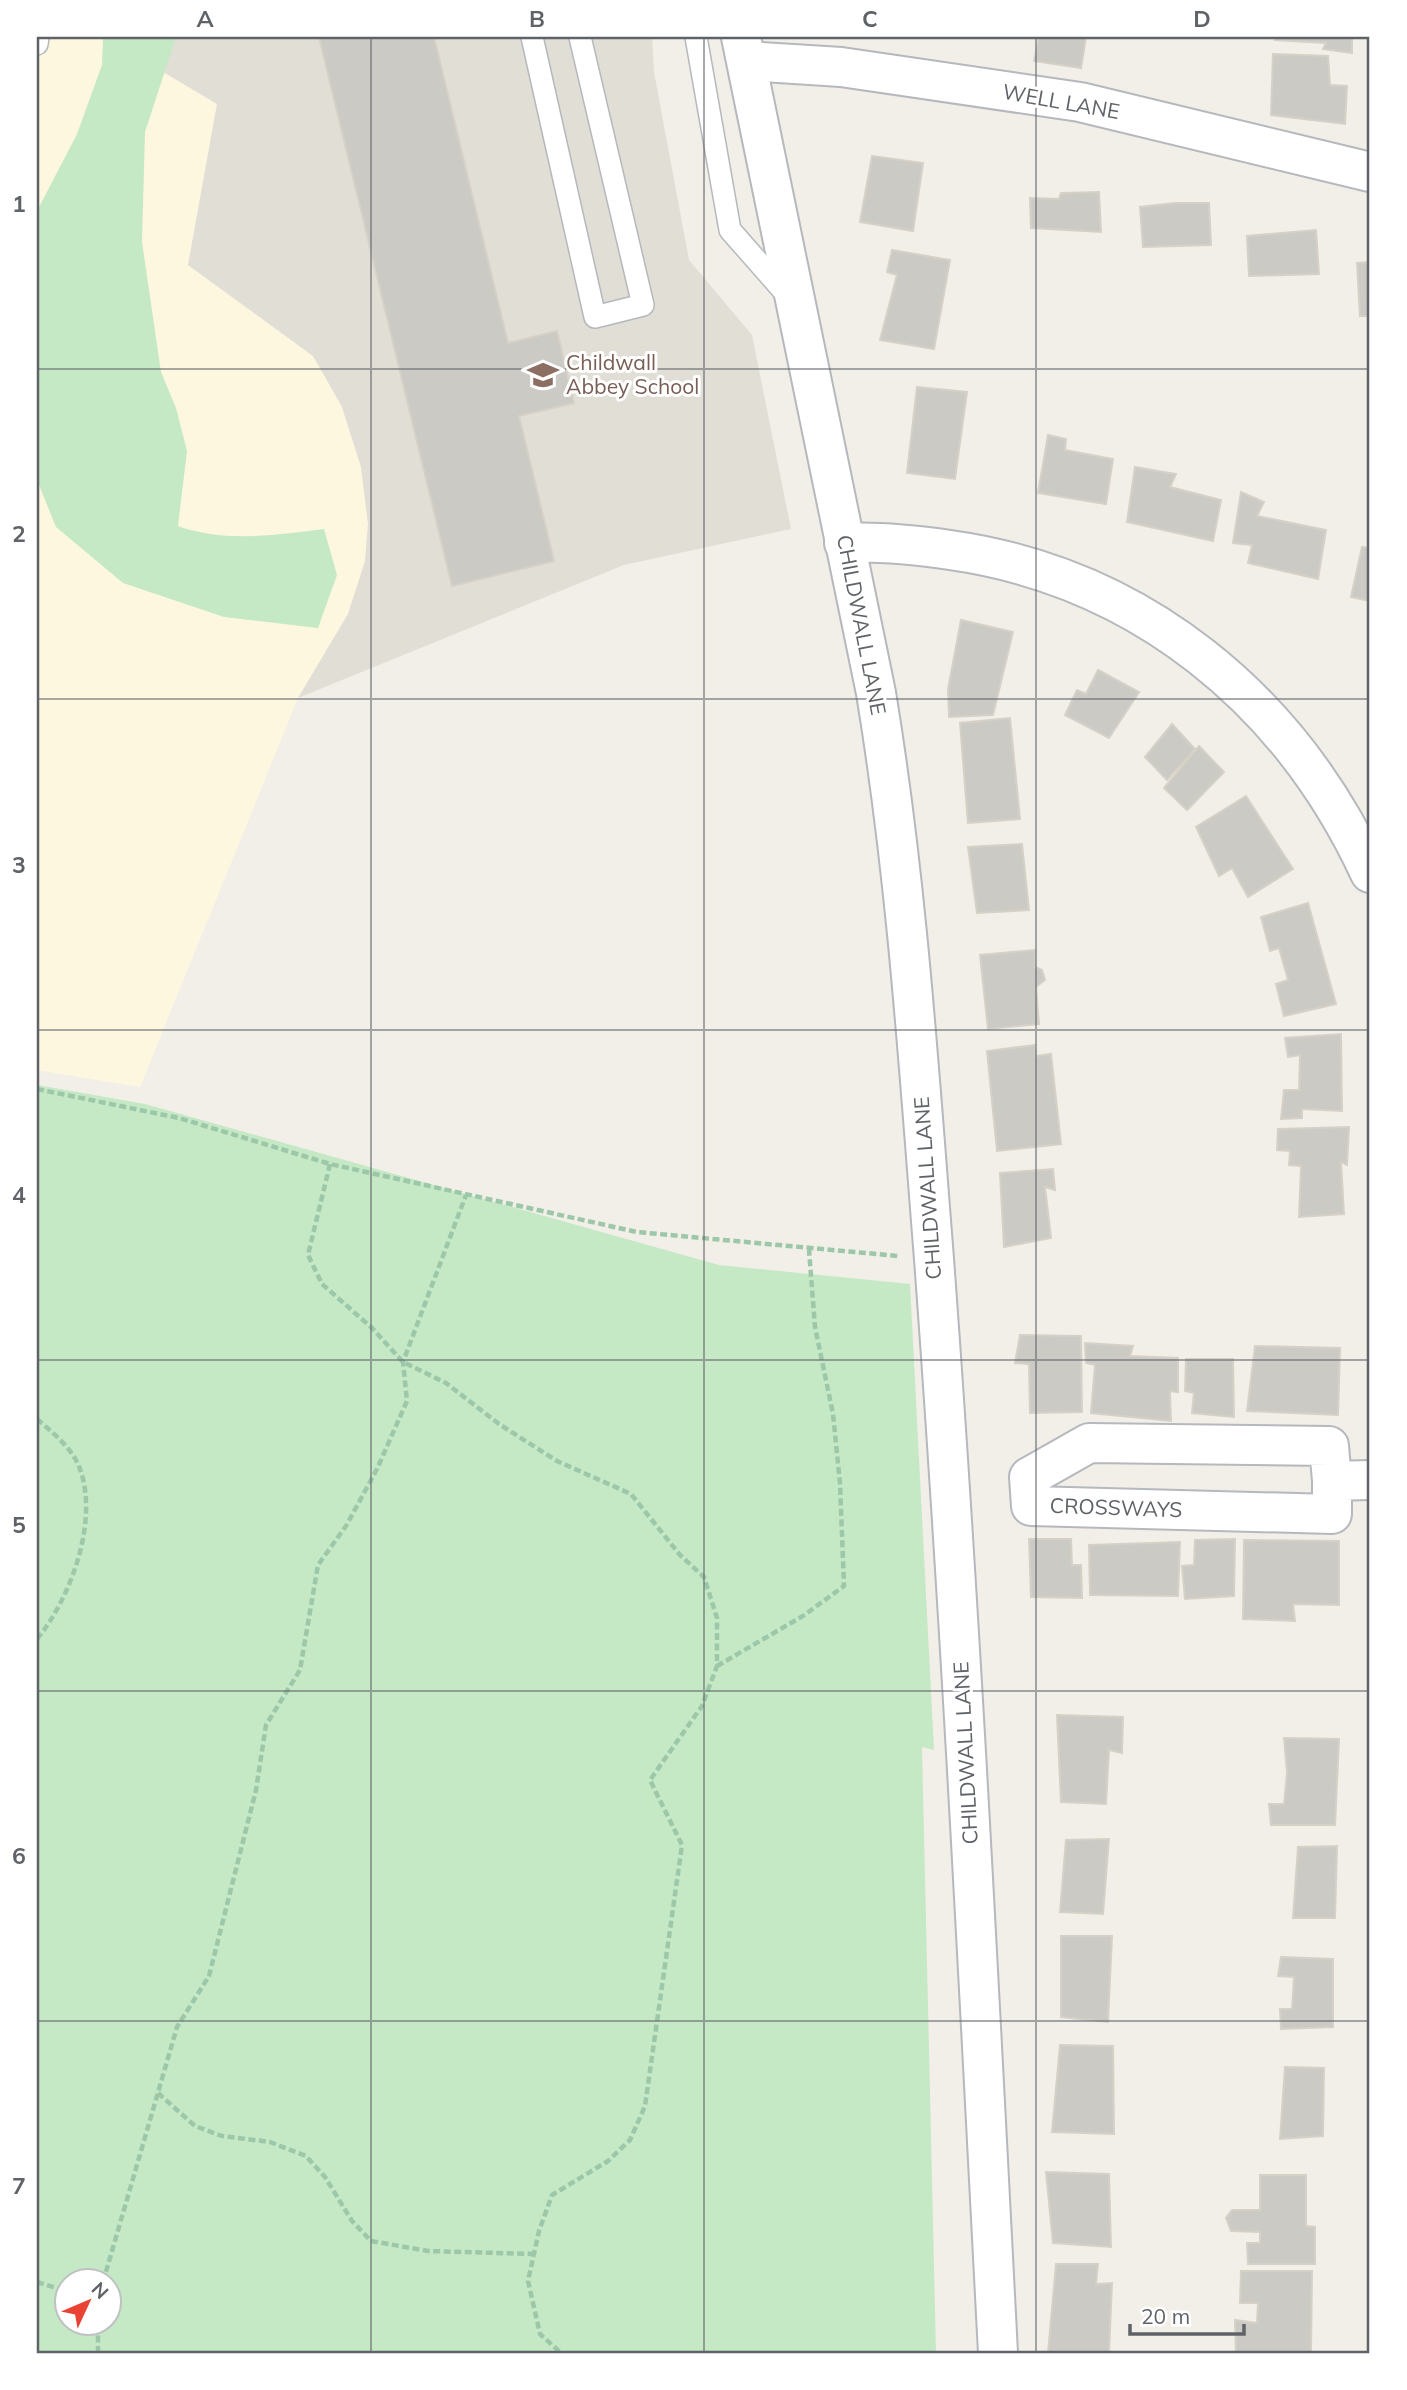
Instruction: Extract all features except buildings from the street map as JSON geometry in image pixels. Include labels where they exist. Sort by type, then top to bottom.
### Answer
[{"type":"street","name":"CHILDWALL LANE","points":[[744,49],[892,791],[923,1113],[952,1481],[998,2353]]},
{"type":"street","name":"WELL LANE","points":[[744,49],[841,67],[1080,102],[1370,172]]},
{"type":"street","points":[[844,543],[890,542],[1004,558],[1077,582],[1164,628],[1237,687],[1305,760],[1332,798],[1370,873]]},
{"type":"street","name":"CROSSWAYS","points":[[1089,1443],[1329,1446],[1332,1481],[1332,1514],[1031,1506],[1029,1477],[1089,1443]]},
{"type":"street","points":[[1332,1481],[1370,1480]]},
{"type":"lane","points":[[37,44],[38,37]]},
{"type":"lane","points":[[533,37],[595,317],[643,305],[580,37]]},
{"type":"lane","points":[[696,37],[730,230],[795,304]]},
{"type":"path","points":[[37,1089],[179,1118],[330,1164],[637,1232],[809,1250],[934,1259]]},
{"type":"path","points":[[330,1164],[308,1255],[322,1284],[372,1328],[403,1362],[446,1383],[499,1424],[557,1461],[631,1494],[680,1555],[704,1577],[717,1618],[717,1666],[702,1706],[650,1780],[682,1845],[645,2106],[630,2140],[616,2154],[552,2195],[533,2254],[528,2281],[540,2333],[561,2353]]},
{"type":"path","points":[[107,2268],[177,2027],[209,1976],[256,1790],[266,1725],[300,1670],[318,1565],[346,1526],[377,1469],[407,1401],[403,1362],[466,1195]]},
{"type":"path","points":[[717,1666],[803,1616],[844,1586],[840,1483],[832,1414],[815,1327],[809,1250]]},
{"type":"path","points":[[37,1419],[65,1443],[81,1471],[86,1508],[80,1548],[65,1591],[52,1621],[37,1639]]},
{"type":"path","points":[[158,2093],[195,2126],[222,2136],[270,2143],[306,2156],[325,2176],[352,2221],[371,2241],[428,2251],[533,2254]]},
{"type":"shaded area","points":[[37,37],[158,37],[153,66],[217,104],[188,265],[313,356],[321,366],[342,407],[361,467],[368,524],[365,561],[348,614],[298,698],[140,1087],[37,1070]]},
{"type":"shaded area","name":"Childwall Abbey School","points":[[158,37],[652,37],[654,72],[689,260],[752,335],[791,529],[624,565],[298,698],[348,614],[365,561],[368,524],[361,467],[342,407],[313,356],[188,265],[217,104],[153,66]]},
{"type":"green space","points":[[103,37],[176,37],[145,132],[142,242],[161,372],[176,408],[187,451],[178,526],[232,536],[324,529],[337,575],[318,628],[224,617],[123,583],[56,527],[37,480],[37,211],[77,134],[102,65]]},
{"type":"green space","points":[[37,1085],[145,1104],[719,1265],[910,1284],[934,1750],[922,1747],[936,2353],[37,2353]]},
{"type":"place","name":"Childwall Abbey School","points":[[543,375]]}]
